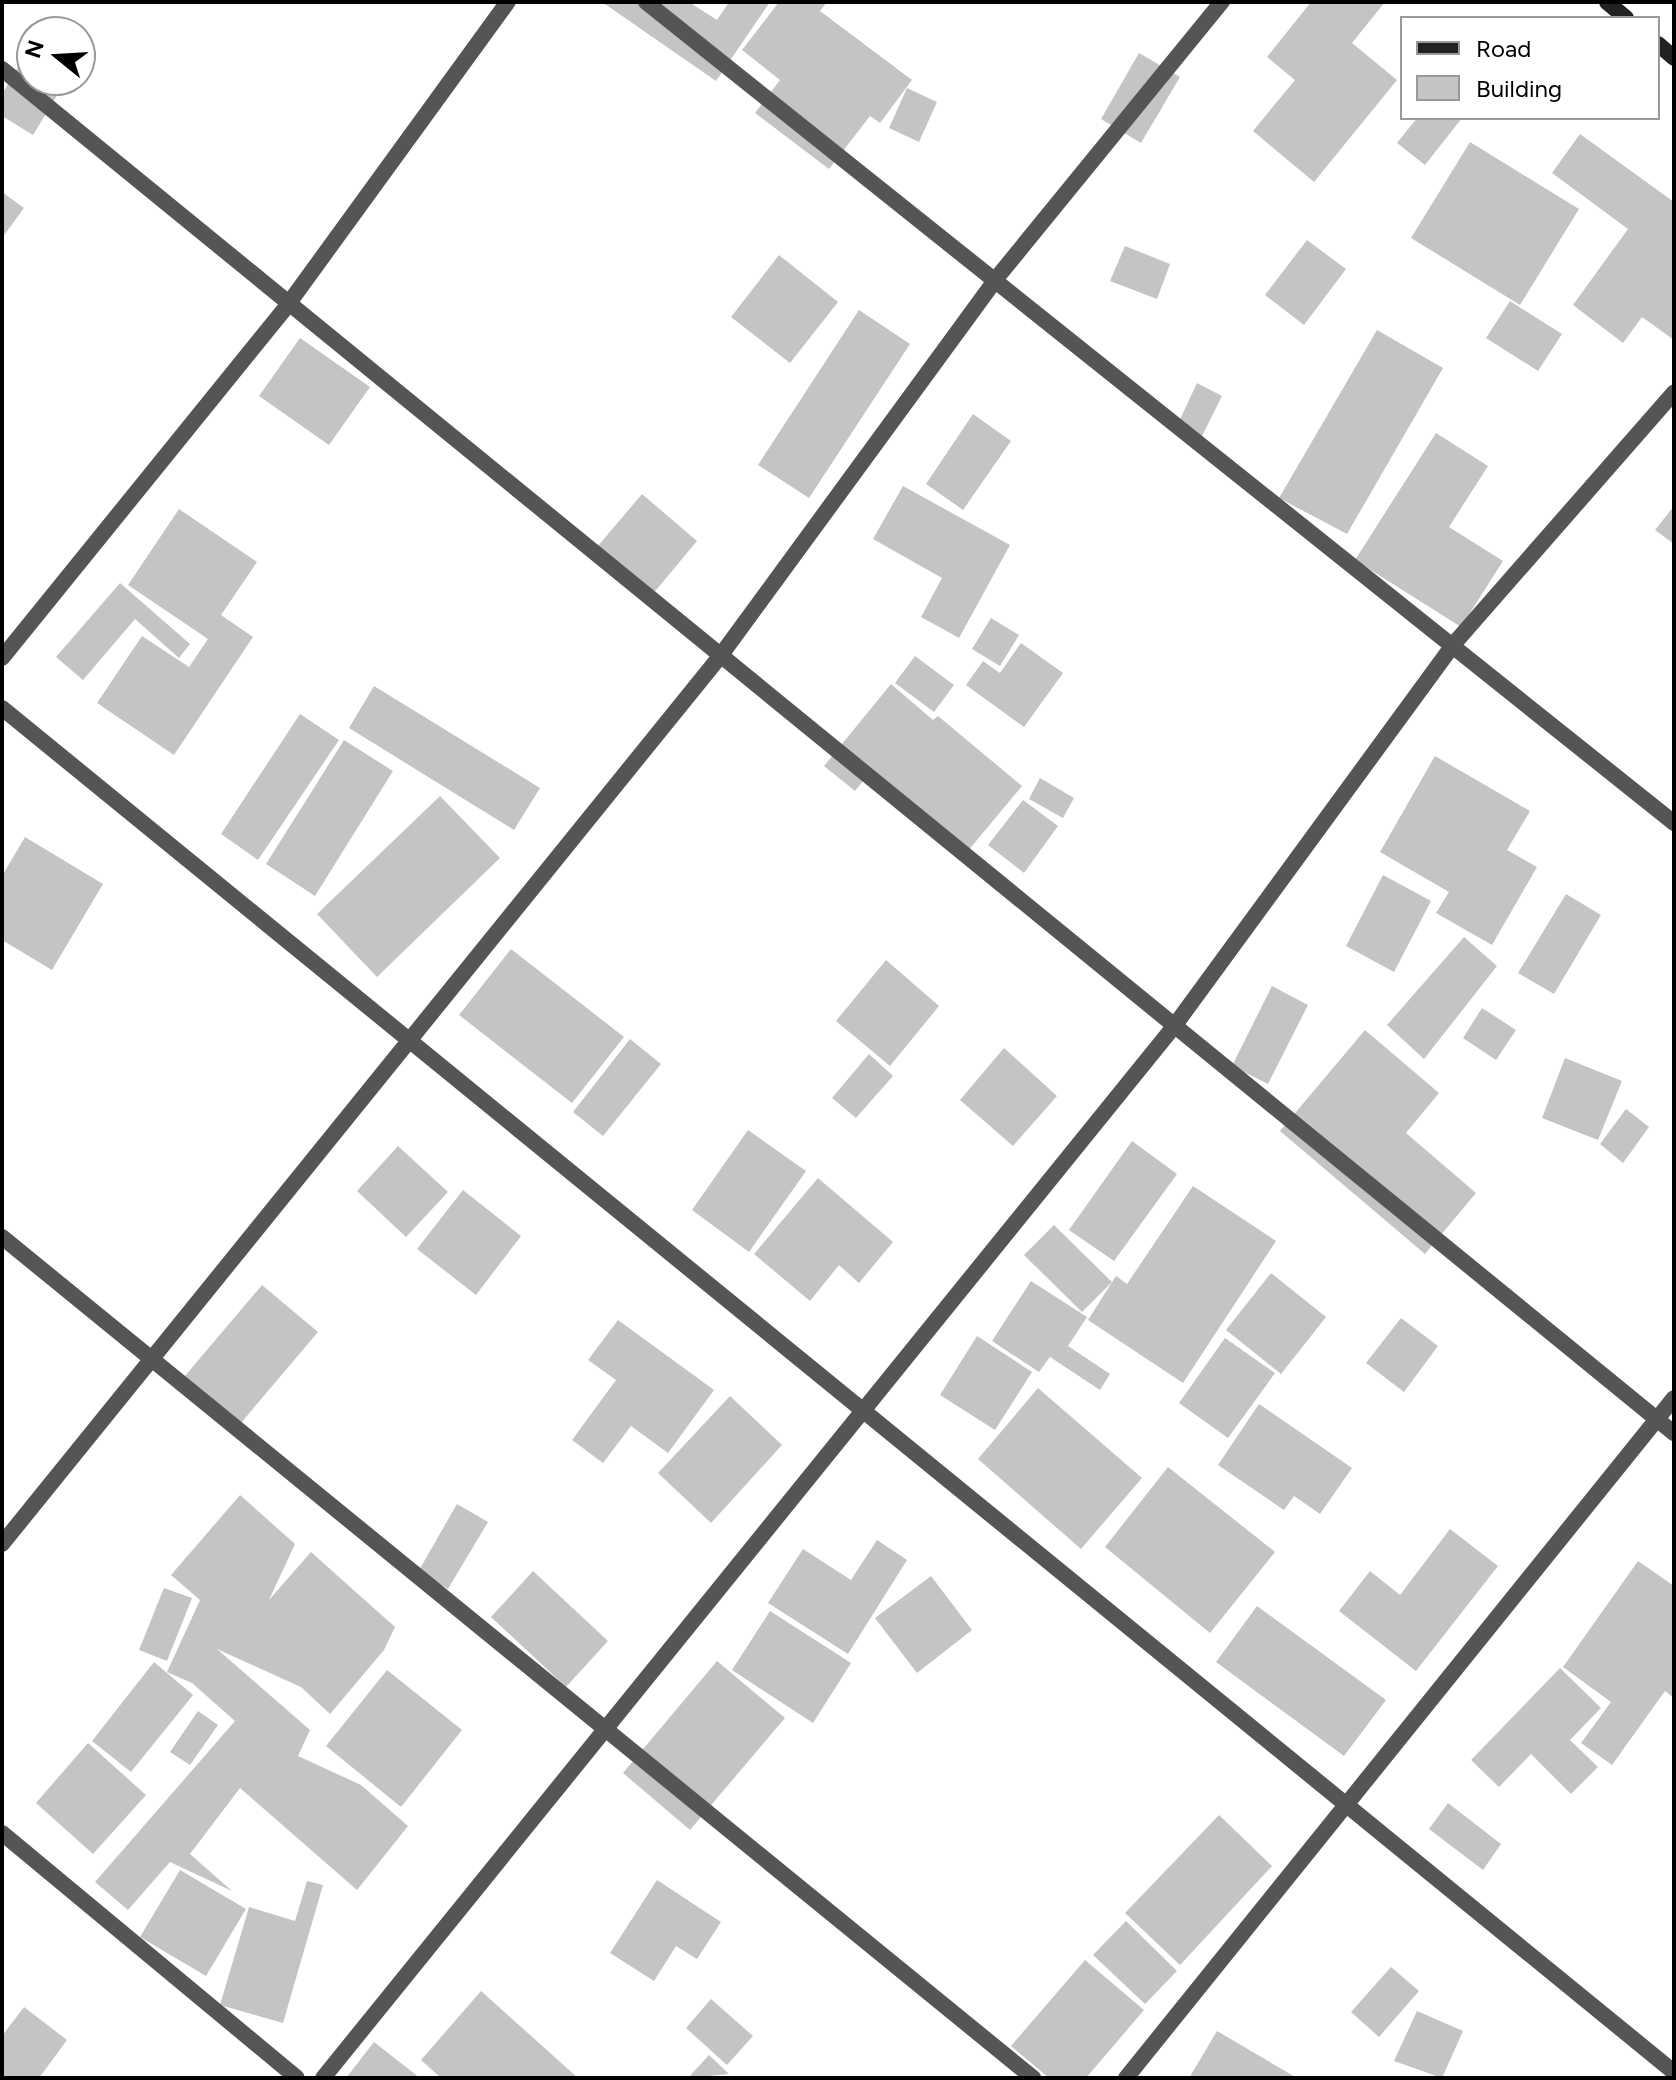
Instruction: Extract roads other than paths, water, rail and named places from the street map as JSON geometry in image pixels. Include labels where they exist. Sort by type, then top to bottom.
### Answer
[{"type":"main road","points":[[1607,2],[1624,16]]},
{"type":"street","points":[[2,658],[289,303],[508,2]]},
{"type":"street","points":[[646,2],[1674,823]]},
{"type":"street","points":[[2,1544],[721,655],[995,280],[1222,2]]},
{"type":"street","points":[[2,69],[1674,1433]]},
{"type":"street","points":[[323,2078],[1175,1025],[1452,646],[1674,392]]},
{"type":"street","points":[[2,708],[1674,2072]]},
{"type":"street","points":[[2,1237],[1033,2078]]},
{"type":"street","points":[[1126,2078],[1674,1398]]},
{"type":"street","points":[[2,1833],[297,2078]]}]
